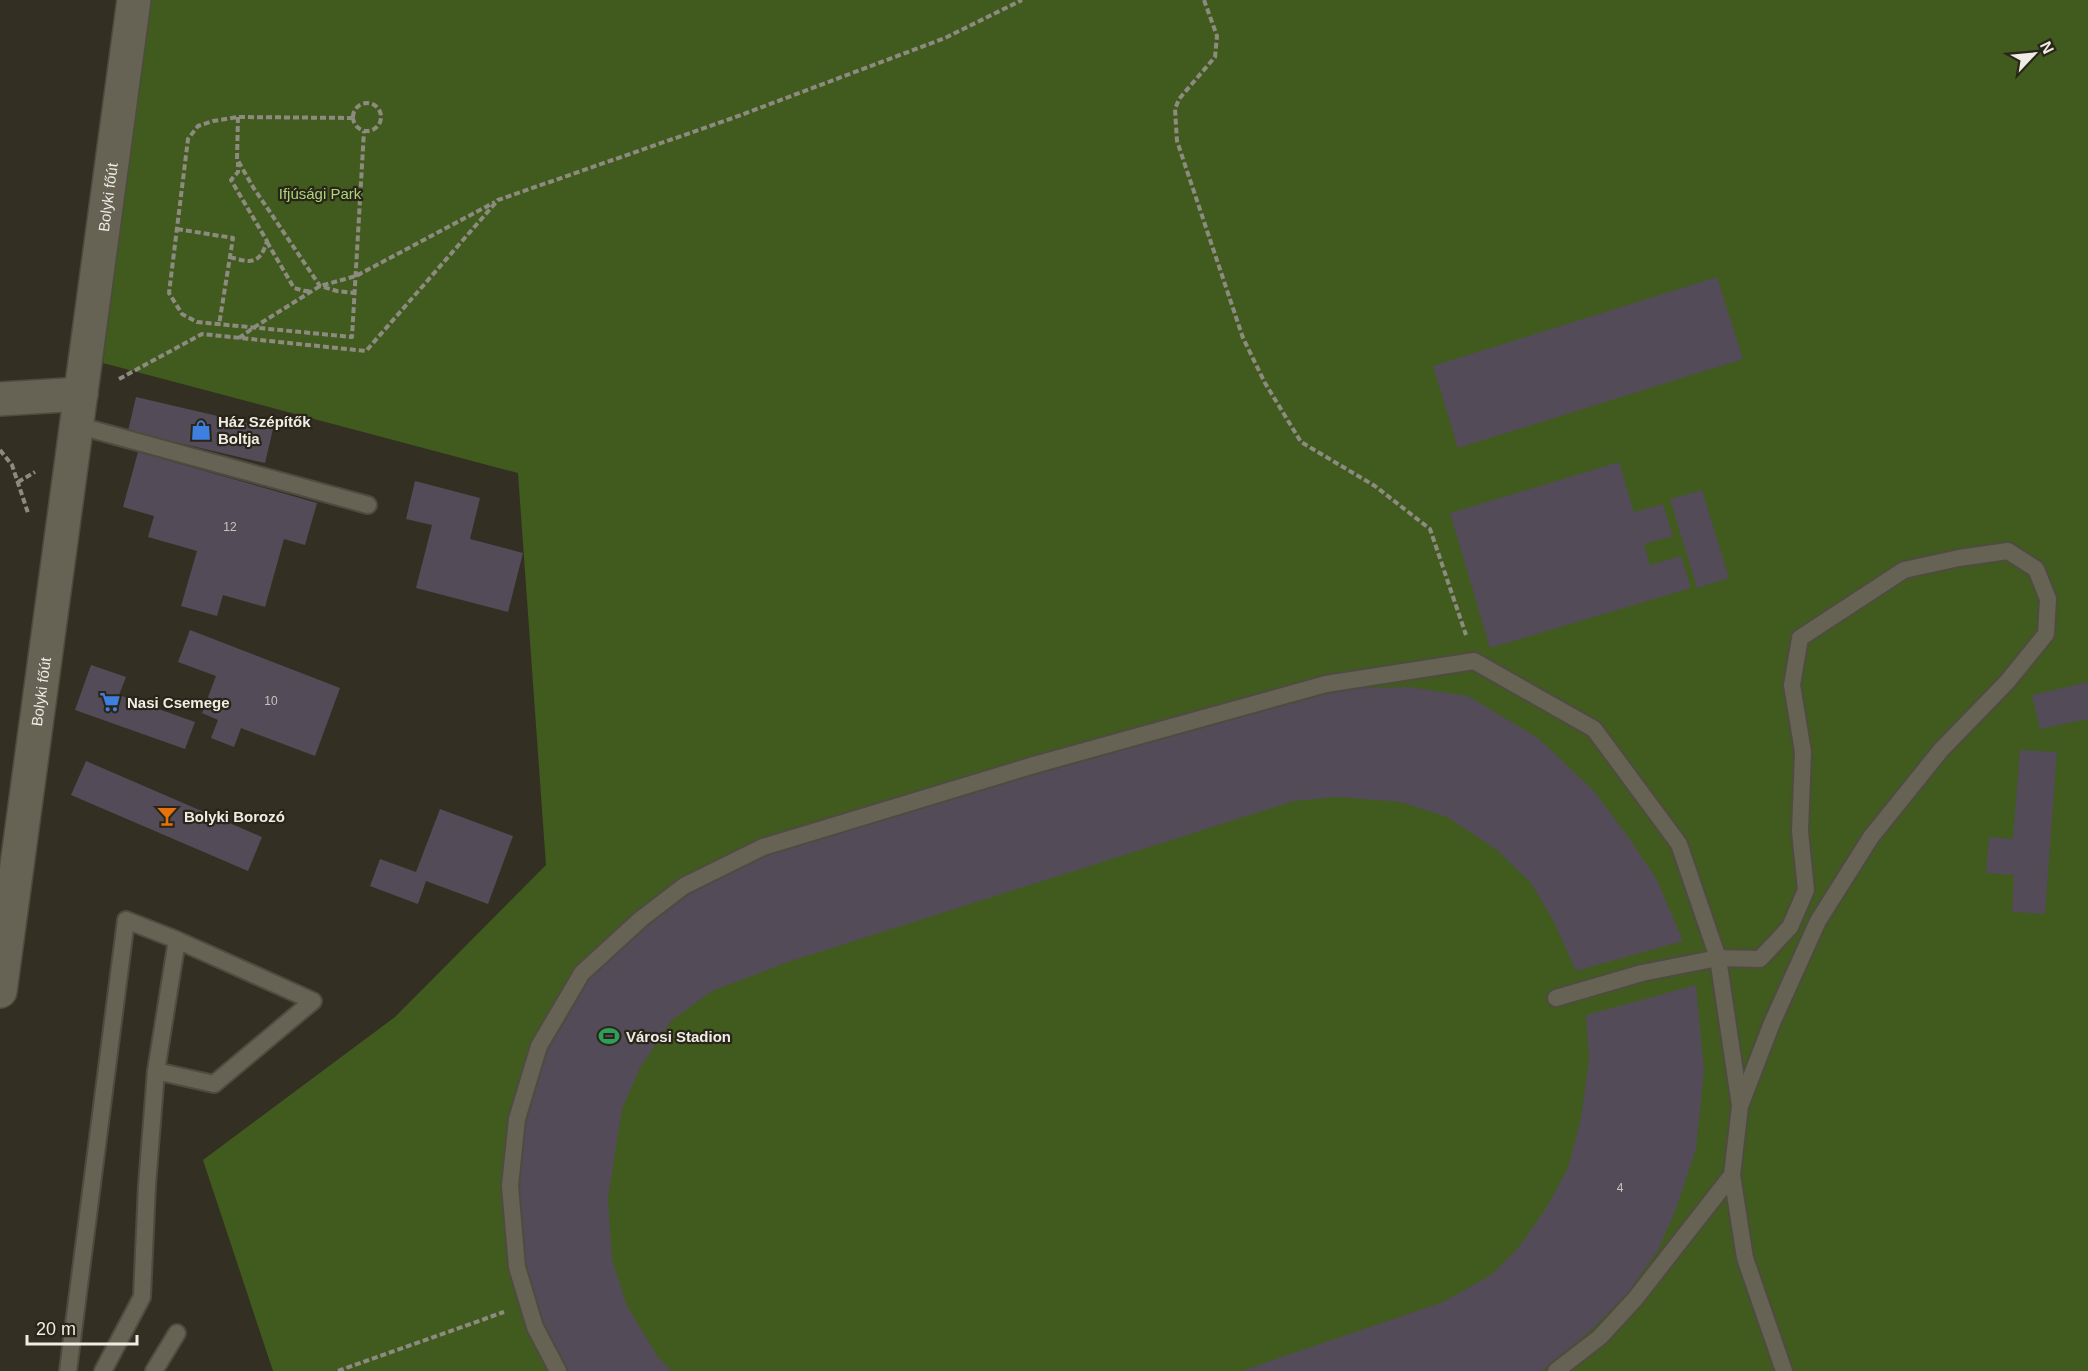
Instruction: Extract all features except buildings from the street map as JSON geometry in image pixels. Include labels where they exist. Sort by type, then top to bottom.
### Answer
[{"type":"main road","name":"Bolyki főút","points":[[0,991],[8,868],[79,410],[134,0]]},
{"type":"main road","points":[[0,399],[79,410]]},
{"type":"lane","points":[[79,410],[368,505]]},
{"type":"lane","points":[[1556,998],[1642,973],[1718,958],[1760,959],[1790,927],[1806,890],[1800,831],[1803,752],[1792,685],[1800,638],[1904,570],[1959,558],[2008,551],[2036,569],[2048,599],[2046,634],[2007,682],[1941,750],[1871,837],[1818,921],[1772,1023],[1740,1106],[1732,1175],[1745,1258],[1784,1371]]},
{"type":"lane","points":[[558,1371],[535,1327],[517,1267],[510,1186],[517,1119],[539,1046],[582,973],[640,919],[684,885],[763,847],[1034,765],[1326,684],[1474,661],[1594,729],[1679,843],[1718,958],[1740,1106]]},
{"type":"lane","points":[[68,1371],[126,920],[177,940],[314,1001],[214,1084],[156,1071]]},
{"type":"lane","points":[[103,1371],[142,1297],[147,1185],[156,1071],[177,940]]},
{"type":"lane","points":[[1556,1371],[1600,1336],[1635,1299],[1732,1175]]},
{"type":"lane","points":[[154,1371],[177,1333]]},
{"type":"path","points":[[240,338],[253,327],[320,286],[356,276],[498,200],[733,118],[945,38],[1022,0]]},
{"type":"path","points":[[1204,0],[1217,36],[1215,57],[1179,99],[1175,109],[1177,141],[1243,338],[1265,383],[1301,442],[1375,486],[1430,529],[1474,661]]},
{"type":"path","points":[[363,104],[372,104],[379,110],[379,123],[373,129],[364,131],[356,126],[353,118],[355,109],[363,104]]},
{"type":"path","points":[[353,118],[238,117],[198,126],[188,139],[170,293],[182,314],[197,322],[352,338],[364,131]]},
{"type":"path","points":[[238,117],[238,172],[231,180],[294,288],[312,291],[320,286]]},
{"type":"path","points":[[237,159],[253,187],[320,286],[355,293]]},
{"type":"path","points":[[112,383],[202,334],[366,351],[498,200]]},
{"type":"path","points":[[177,229],[233,238],[219,325]]},
{"type":"path","points":[[230,257],[251,262],[259,258],[267,241]]},
{"type":"path","points":[[0,450],[12,465],[18,482]]},
{"type":"path","points":[[338,1371],[528,1304]]},
{"type":"green space","name":"Ifjúsági Park","points":[[149,0],[2088,0],[2088,1371],[273,1371],[203,1160],[395,1017],[546,865],[518,473],[103,363]]},
{"type":"place","name":"Ház Szépítők Boltja","points":[[201,430]]},
{"type":"place","name":"Nasi Csemege","points":[[110,702]]},
{"type":"place","name":"Bolyki Borozó","points":[[167,816]]},
{"type":"place","name":"Városi Stadion","points":[[609,1036]]}]
